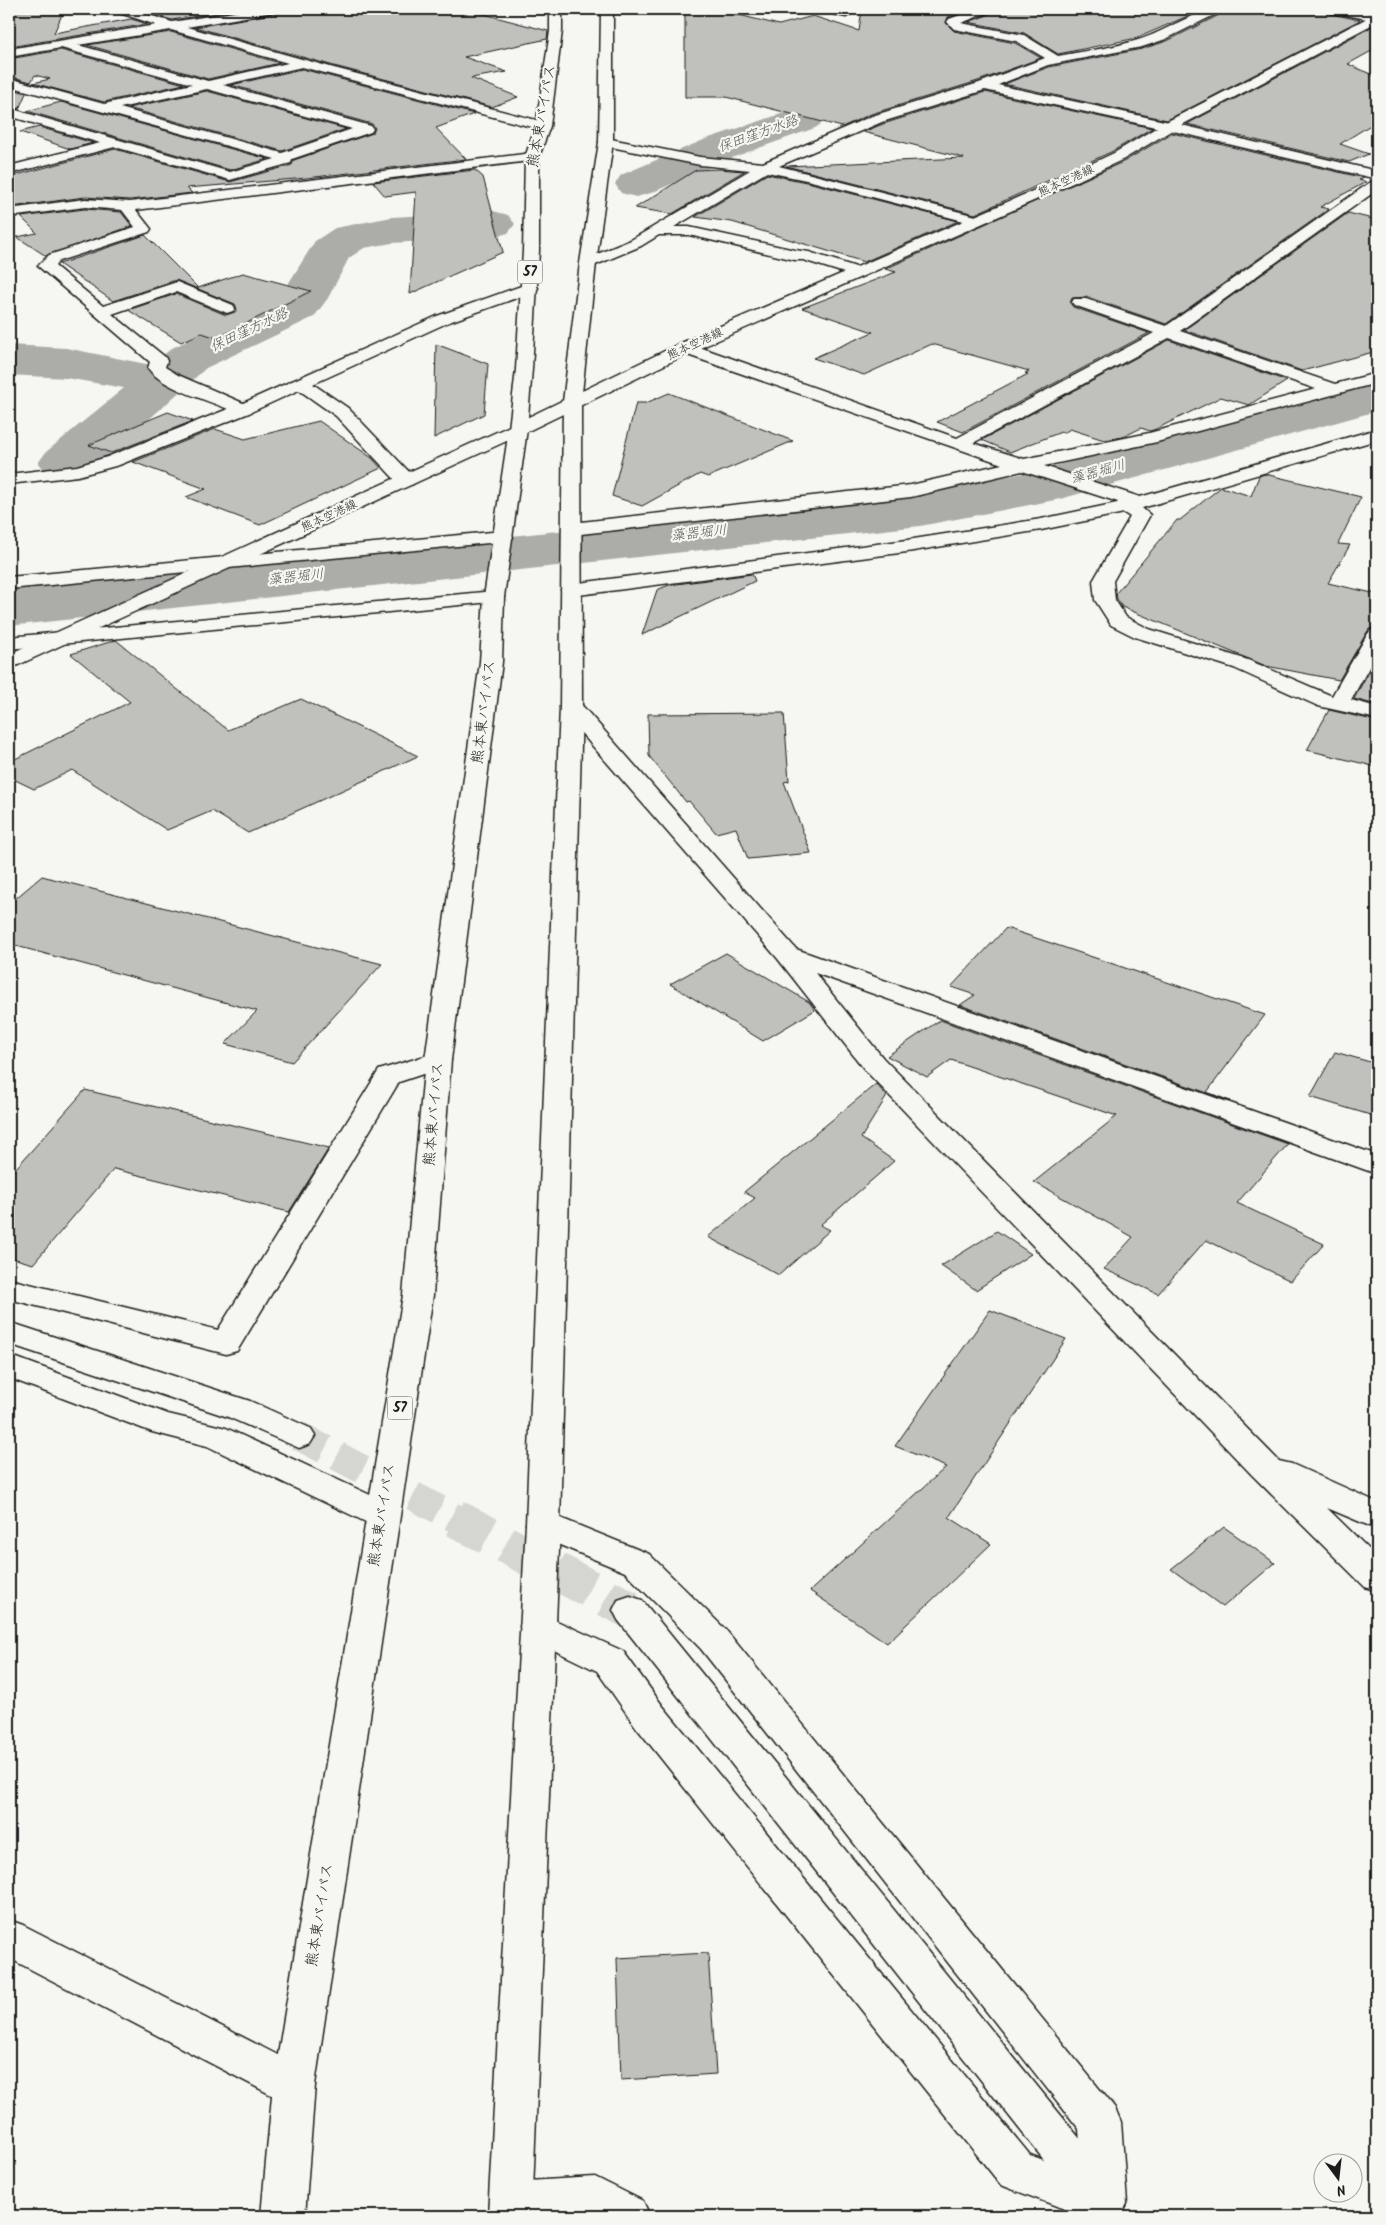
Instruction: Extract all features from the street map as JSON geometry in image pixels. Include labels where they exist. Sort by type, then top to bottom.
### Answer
[{"type":"main road","points":[[118,9],[301,64],[543,126]]},
{"type":"main road","points":[[9,53],[273,9]]},
{"type":"main road","name":"熊本東バイパス","points":[[284,2216],[294,2085],[418,1295],[438,1060],[491,662],[494,597],[518,429],[530,288],[532,157],[543,126],[556,32],[556,9]]},
{"type":"main road","points":[[607,9],[606,142],[588,263],[572,402],[571,706],[543,1524],[510,2210],[595,2198],[628,2216]]},
{"type":"main road","points":[[824,9],[846,13]]},
{"type":"main road","points":[[588,263],[636,243],[765,167],[877,119],[984,86],[1045,62],[1138,44],[1162,36],[1218,9]]},
{"type":"main road","points":[[1331,9],[1377,17]]},
{"type":"main road","points":[[983,11],[953,22],[958,26],[1020,38],[1056,60]]},
{"type":"main road","name":"熊本空港線","points":[[9,662],[518,429],[686,348],[1042,192],[1119,156],[1169,126],[1377,17]]},
{"type":"main road","points":[[9,82],[283,157],[366,129],[61,44]]},
{"type":"main road","points":[[18,127],[301,64]]},
{"type":"main road","points":[[984,86],[1169,126],[1377,175]]},
{"type":"main road","points":[[9,112],[230,176],[286,160],[283,157]]},
{"type":"main road","points":[[606,142],[700,162],[765,167],[814,177],[975,220]]},
{"type":"main road","points":[[9,170],[116,143]]},
{"type":"main road","points":[[9,213],[84,203],[130,206],[532,157]]},
{"type":"main road","points":[[958,444],[1168,332],[1377,184]]},
{"type":"main road","points":[[130,206],[129,210],[144,229],[54,258],[46,266],[160,361],[156,368],[172,379],[243,408]]},
{"type":"main road","points":[[656,232],[689,231],[795,255],[804,255],[856,272]]},
{"type":"main road","points":[[101,312],[177,287],[227,308]]},
{"type":"main road","points":[[9,479],[78,471],[114,461],[243,408],[443,318],[530,288]]},
{"type":"main road","points":[[1080,302],[1336,390]]},
{"type":"main road","points":[[686,348],[958,444],[1031,467],[1131,504],[1141,515],[1103,581],[1105,600],[1118,621],[1142,633],[1241,664],[1326,701],[1377,713]]},
{"type":"main road","points":[[572,529],[911,491],[1031,467],[1151,438],[1377,378]]},
{"type":"main road","points":[[300,383],[342,412],[406,480]]},
{"type":"main road","points":[[571,590],[859,555],[1066,520],[1131,504],[1377,434]]},
{"type":"main road","points":[[9,583],[223,565],[503,537]]},
{"type":"main road","points":[[9,643],[494,597]]},
{"type":"main road","points":[[1338,704],[1377,635]]},
{"type":"main road","points":[[571,706],[787,954],[874,1064],[1264,1466],[1377,1578]]},
{"type":"main road","points":[[787,954],[1377,1165]]},
{"type":"main road","points":[[9,1289],[226,1343],[389,1076],[438,1060]]},
{"type":"main road","points":[[9,1333],[240,1409],[299,1436]]},
{"type":"main road","points":[[9,1366],[163,1424],[215,1436],[382,1515]]},
{"type":"main road","points":[[1264,1466],[1377,1516]]},
{"type":"main road","points":[[543,1524],[637,1563],[713,1639],[1100,2122],[1111,2210]]},
{"type":"main road","points":[[630,1610],[1111,2210]]},
{"type":"main road","points":[[537,1626],[610,1661],[649,1716],[1016,2170],[1111,2210]]},
{"type":"main road","points":[[9,1938],[294,2085]]},
{"type":"building","points":[[185,9],[243,9],[172,20],[154,15]]},
{"type":"building","points":[[281,9],[465,9],[548,31],[547,39],[464,57],[507,72],[471,78],[518,97],[492,107],[334,66],[195,27],[273,14]]},
{"type":"building","points":[[685,9],[715,9],[779,25],[813,16],[859,31],[862,9],[973,9],[948,17],[946,23],[954,31],[1015,43],[1041,58],[978,81],[871,114],[842,127],[726,97],[685,97]]},
{"type":"building","points":[[989,9],[1065,9],[1074,11],[1078,9],[1210,9],[1190,15],[1137,38],[1058,54],[1024,33],[968,22],[988,15],[991,11]]},
{"type":"building","points":[[1226,9],[1323,9],[1331,14],[1360,20],[1167,120],[1004,84],[1049,67],[1142,49],[1167,41],[1223,13]]},
{"type":"building","points":[[64,10],[54,33],[131,19],[148,24],[9,47],[9,14],[15,14],[16,11]]},
{"type":"building","points":[[1377,24],[1377,48],[1348,64],[1377,77],[1377,121],[1340,144],[1369,154],[1349,162],[1187,124]]},
{"type":"building","points":[[171,32],[280,63],[208,79],[87,45]]},
{"type":"building","points":[[61,50],[184,84],[104,102],[33,83],[50,79],[35,75],[31,82],[9,76],[9,59]]},
{"type":"building","points":[[302,69],[474,114],[436,128],[466,159],[307,178],[187,188],[192,193],[130,200],[85,197],[11,207],[9,205],[9,177],[115,149],[230,182],[292,165],[294,160],[373,133],[375,128],[372,124],[231,85]]},
{"type":"building","points":[[9,88],[26,93],[19,109],[9,106]]},
{"type":"building","points":[[207,91],[346,129],[282,151],[128,108]]},
{"type":"building","points":[[985,92],[1152,128],[1113,151],[975,214],[786,166],[964,158],[863,132]]},
{"type":"building","points":[[61,102],[268,159],[230,170],[27,111]]},
{"type":"building","points":[[39,127],[93,143],[70,149],[20,132]]},
{"type":"building","points":[[1172,133],[1364,178],[1359,180],[1366,182],[1320,207],[1329,209],[1166,324],[1087,297],[1072,298],[1070,303],[1073,307],[1149,333],[963,432],[937,422],[1028,374],[1025,373],[1029,371],[932,344],[864,375],[813,358],[873,332],[802,308],[896,272],[885,269],[1125,161]]},
{"type":"building","points":[[475,170],[483,177],[503,252],[410,294],[416,192],[385,196],[373,182]]},
{"type":"building","points":[[696,170],[744,171],[672,214],[635,208]]},
{"type":"building","points":[[767,174],[811,183],[958,221],[864,262],[732,222],[695,217]]},
{"type":"building","points":[[85,209],[121,212],[132,226],[46,256],[17,237],[37,233],[21,217]]},
{"type":"building","points":[[1348,213],[1377,220],[1377,351],[1302,371],[1184,330]]},
{"type":"building","points":[[145,235],[198,288],[243,273],[311,291],[217,338],[202,333],[181,342],[128,310],[176,294],[226,315],[235,312],[237,309],[235,304],[176,280],[113,301],[59,264]]},
{"type":"building","points":[[1169,340],[1287,381],[1249,405],[1221,397],[1156,429],[1150,431],[1141,428],[1123,437],[1104,440],[1070,429],[1064,433],[1061,432],[1010,452],[982,440]]},
{"type":"building","points":[[436,344],[488,364],[484,414],[434,438]]},
{"type":"building","points":[[669,393],[793,441],[708,477],[700,474],[642,506],[612,496],[636,403],[646,403]]},
{"type":"building","points":[[168,412],[193,421],[111,453],[89,445]]},
{"type":"building","points":[[319,421],[372,458],[381,468],[260,525],[186,497],[206,489],[133,462],[215,429],[245,439]]},
{"type":"building","points":[[1265,474],[1361,497],[1338,544],[1350,545],[1328,583],[1377,594],[1377,627],[1369,629],[1339,680],[1266,666],[1122,607],[1117,599],[1116,593],[1177,520],[1180,520],[1221,487],[1251,496],[1259,476]]},
{"type":"building","points":[[752,574],[755,581],[642,635],[657,590],[669,585]]},
{"type":"building","points":[[116,640],[228,730],[301,699],[418,756],[248,833],[212,811],[167,830],[72,770],[34,789],[9,777],[9,762],[130,702],[71,654]]},
{"type":"building","points":[[1377,656],[1377,705],[1354,699]]},
{"type":"building","points":[[1329,710],[1377,721],[1377,767],[1307,750]]},
{"type":"building","points":[[784,713],[789,781],[784,782],[811,853],[748,859],[736,828],[716,833],[689,801],[686,802],[649,756],[648,714]]},
{"type":"building","points":[[42,876],[382,964],[292,1062],[225,1044],[257,1011],[9,944],[9,904]]},
{"type":"building","points":[[1006,928],[1265,1015],[1207,1092],[1230,1101],[960,1005],[975,995],[951,987]]},
{"type":"building","points":[[726,953],[809,1002],[815,1010],[763,1041],[670,984]]},
{"type":"building","points":[[940,1020],[1288,1144],[1237,1203],[1324,1244],[1291,1281],[1206,1240],[1158,1294],[1104,1269],[1133,1237],[1034,1182],[1117,1116],[951,1060],[927,1077],[887,1056]]},
{"type":"building","points":[[1335,1052],[1377,1064],[1377,1117],[1310,1097]]},
{"type":"building","points":[[876,1084],[887,1096],[861,1138],[894,1161],[820,1225],[830,1230],[779,1275],[708,1237],[755,1198],[744,1192]]},
{"type":"building","points":[[85,1090],[329,1148],[289,1212],[114,1169],[33,1264],[9,1257],[9,1176]]},
{"type":"building","points":[[997,1231],[1031,1254],[976,1290],[941,1266]]},
{"type":"building","points":[[990,1310],[1066,1339],[949,1517],[991,1544],[887,1643],[810,1591],[946,1467],[895,1446]]},
{"type":"building","points":[[1224,1527],[1275,1563],[1223,1607],[1171,1569]]},
{"type":"building","points":[[708,1953],[716,2074],[621,2080],[617,1958]]},
{"type":"waterway","name":"保田窪方水路","points":[[636,184],[720,148],[801,120],[838,96],[904,82],[928,73],[943,52],[943,41],[916,26],[920,18],[943,9]]},
{"type":"waterway","name":"保田窪方水路","points":[[160,383],[189,358],[297,307],[305,298],[331,250],[351,237],[392,230],[493,224]]},
{"type":"waterway","name":"保田窪方水路","points":[[9,360],[66,363],[123,373],[160,383]]},
{"type":"waterway","points":[[65,463],[107,430],[160,383]]},
{"type":"waterway","name":"藻器堀川","points":[[9,608],[920,509],[1041,487],[1377,395]]},
{"type":"tunnel","points":[[299,1436],[457,1519]]},
{"type":"tunnel","points":[[455,1518],[630,1610]]}]
